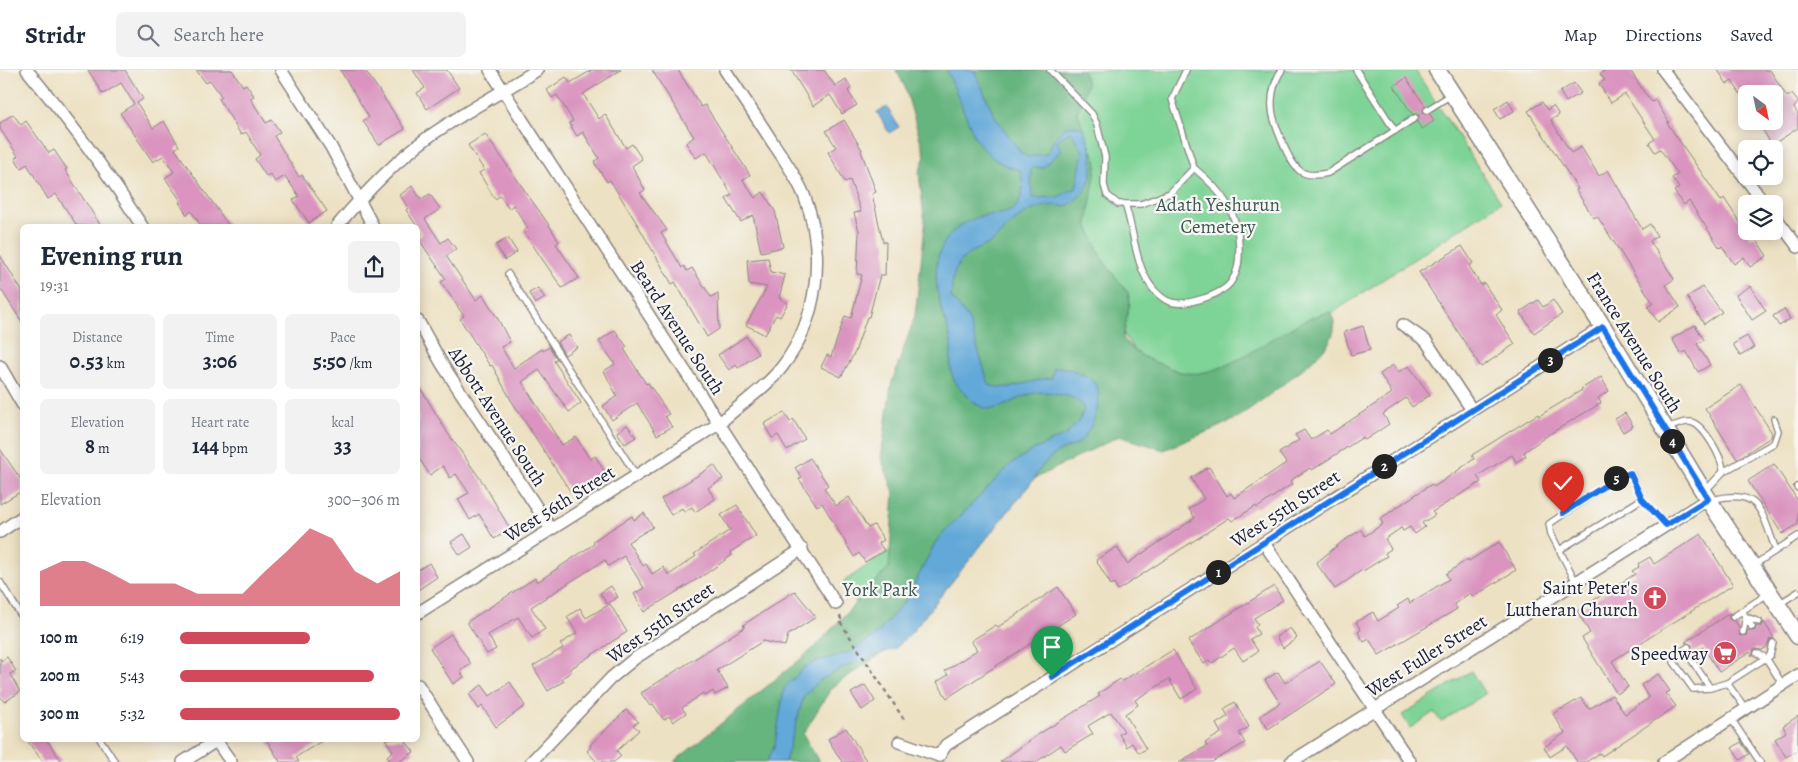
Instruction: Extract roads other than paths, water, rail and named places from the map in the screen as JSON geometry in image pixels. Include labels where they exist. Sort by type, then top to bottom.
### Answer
[{"type":"main road","name":"France Avenue South","points":[[1437,70],[1603,327],[1707,497],[1798,636]]},
{"type":"street","points":[[27,70],[69,120],[107,172],[141,224]]},
{"type":"street","points":[[281,70],[331,147],[372,224]]},
{"type":"street","name":"Beard Avenue South","points":[[490,70],[836,604]]},
{"type":"street","points":[[339,224],[359,200],[426,139],[464,113],[537,70]]},
{"type":"street","name":"West 56th Street","points":[[420,612],[720,423],[761,389],[782,367],[800,335],[809,314],[816,283],[816,253],[812,223],[803,194],[789,168],[725,70]]},
{"type":"street","points":[[1663,70],[1758,195]]},
{"type":"street","points":[[1783,227],[1798,247]]},
{"type":"street","name":"Abbott Avenue South","points":[[420,325],[442,364],[550,529]]},
{"type":"street","points":[[1403,325],[1426,340],[1472,410]]},
{"type":"street","name":"West 55th Street","points":[[941,759],[946,745],[1603,327]]},
{"type":"street","points":[[0,366],[20,401]]},
{"type":"street","name":"West Fuller Street","points":[[1291,762],[1666,525],[1707,497]]},
{"type":"street","points":[[0,532],[20,518]]},
{"type":"street","points":[[1264,543],[1376,708],[1410,762]]},
{"type":"street","name":"West 55th Street","points":[[531,762],[610,678],[634,659],[802,549]]},
{"type":"street","points":[[1664,762],[1798,676]]},
{"type":"street","points":[[420,688],[468,762]]},
{"type":"street","points":[[183,762],[213,742]]},
{"type":"street","points":[[219,742],[230,762]]},
{"type":"street","points":[[899,742],[941,759]]},
{"type":"lane","points":[[1050,70],[1092,114],[1097,124],[1105,157],[1104,185],[1107,195],[1118,204],[1141,204],[1170,193],[1194,168]]},
{"type":"lane","points":[[1125,204],[1132,224],[1141,271],[1152,288],[1168,302],[1189,303],[1212,295],[1230,284],[1239,267],[1239,234],[1231,208],[1212,183],[1194,168],[1172,99],[1186,70]]},
{"type":"lane","points":[[1282,70],[1276,78],[1272,107],[1289,156],[1299,171],[1314,176],[1328,174],[1415,118]]},
{"type":"lane","points":[[1356,70],[1395,131]]},
{"type":"lane","points":[[1427,110],[1452,94]]},
{"type":"lane","points":[[508,274],[636,475]]},
{"type":"lane","points":[[1707,497],[1723,472],[1774,442],[1778,431],[1774,419]]},
{"type":"lane","points":[[1665,428],[1688,422],[1695,423],[1702,429],[1721,460],[1723,472]]},
{"type":"lane","points":[[1576,582],[1561,549],[1548,527],[1551,521],[1615,479],[1631,473],[1642,499],[1666,525]]},
{"type":"lane","points":[[1707,497],[1732,494],[1752,500],[1765,522],[1776,550]]},
{"type":"lane","points":[[1561,549],[1642,499]]},
{"type":"lane","points":[[1752,566],[1798,536]]},
{"type":"lane","points":[[0,582],[20,614]]},
{"type":"lane","points":[[1733,617],[1744,614],[1774,599],[1798,592]]},
{"type":"lane","points":[[1744,614],[1759,622]]},
{"type":"lane","points":[[1744,614],[1752,627]]},
{"type":"lane","points":[[1743,632],[1744,614]]},
{"type":"lane","points":[[1688,647],[1674,657],[1674,662],[1693,689],[1710,688],[1727,683],[1768,657],[1773,643]]},
{"type":"lane","points":[[1765,648],[1783,685]]},
{"type":"lane","points":[[1757,653],[1768,657]]},
{"type":"lane","points":[[1691,659],[1710,688]]},
{"type":"lane","points":[[1727,683],[1747,710]]},
{"type":"lane","points":[[1732,720],[1760,762]]},
{"type":"lane","points":[[102,742],[115,762]]},
{"type":"water","points":[[947,70],[974,70],[994,115],[1021,153],[1028,157],[1047,154],[1056,136],[1066,126],[1078,126],[1084,129],[1091,152],[1092,173],[1084,191],[1065,207],[1042,207],[1027,213],[1007,227],[993,241],[965,257],[955,270],[951,297],[968,318],[989,385],[1013,387],[1052,378],[1054,368],[1069,369],[1092,380],[1097,387],[1099,396],[1095,416],[1081,441],[1056,453],[1045,463],[910,634],[896,648],[842,668],[819,681],[804,696],[785,762],[767,762],[775,744],[784,688],[805,667],[817,661],[850,652],[877,634],[908,597],[936,541],[1011,464],[1033,450],[1066,435],[1079,421],[1083,412],[1083,406],[1076,400],[1067,396],[1046,392],[1038,392],[1022,397],[999,408],[984,408],[967,396],[953,377],[950,339],[937,289],[937,262],[941,250],[946,239],[966,222],[981,216],[1011,211],[1019,202],[1022,190],[1020,170],[1000,163],[983,149],[975,138]],"holes":[[[1071,132],[1083,151],[1076,188],[1057,197],[1032,198],[1031,170],[1034,167],[1042,168],[1061,151],[1057,142],[1060,138]]]},
{"type":"water","points":[[887,107],[899,127],[889,133],[877,112]]},
{"type":"place","name":"Saint Peter's Lutheran Church","points":[[1655,598]]},
{"type":"place","name":"Speedway","points":[[1725,653]]},
{"type":"park label","name":"Adath Yeshurun Cemetery","points":[[1218,215]]},
{"type":"park label","name":"York Park","points":[[880,589]]}]
